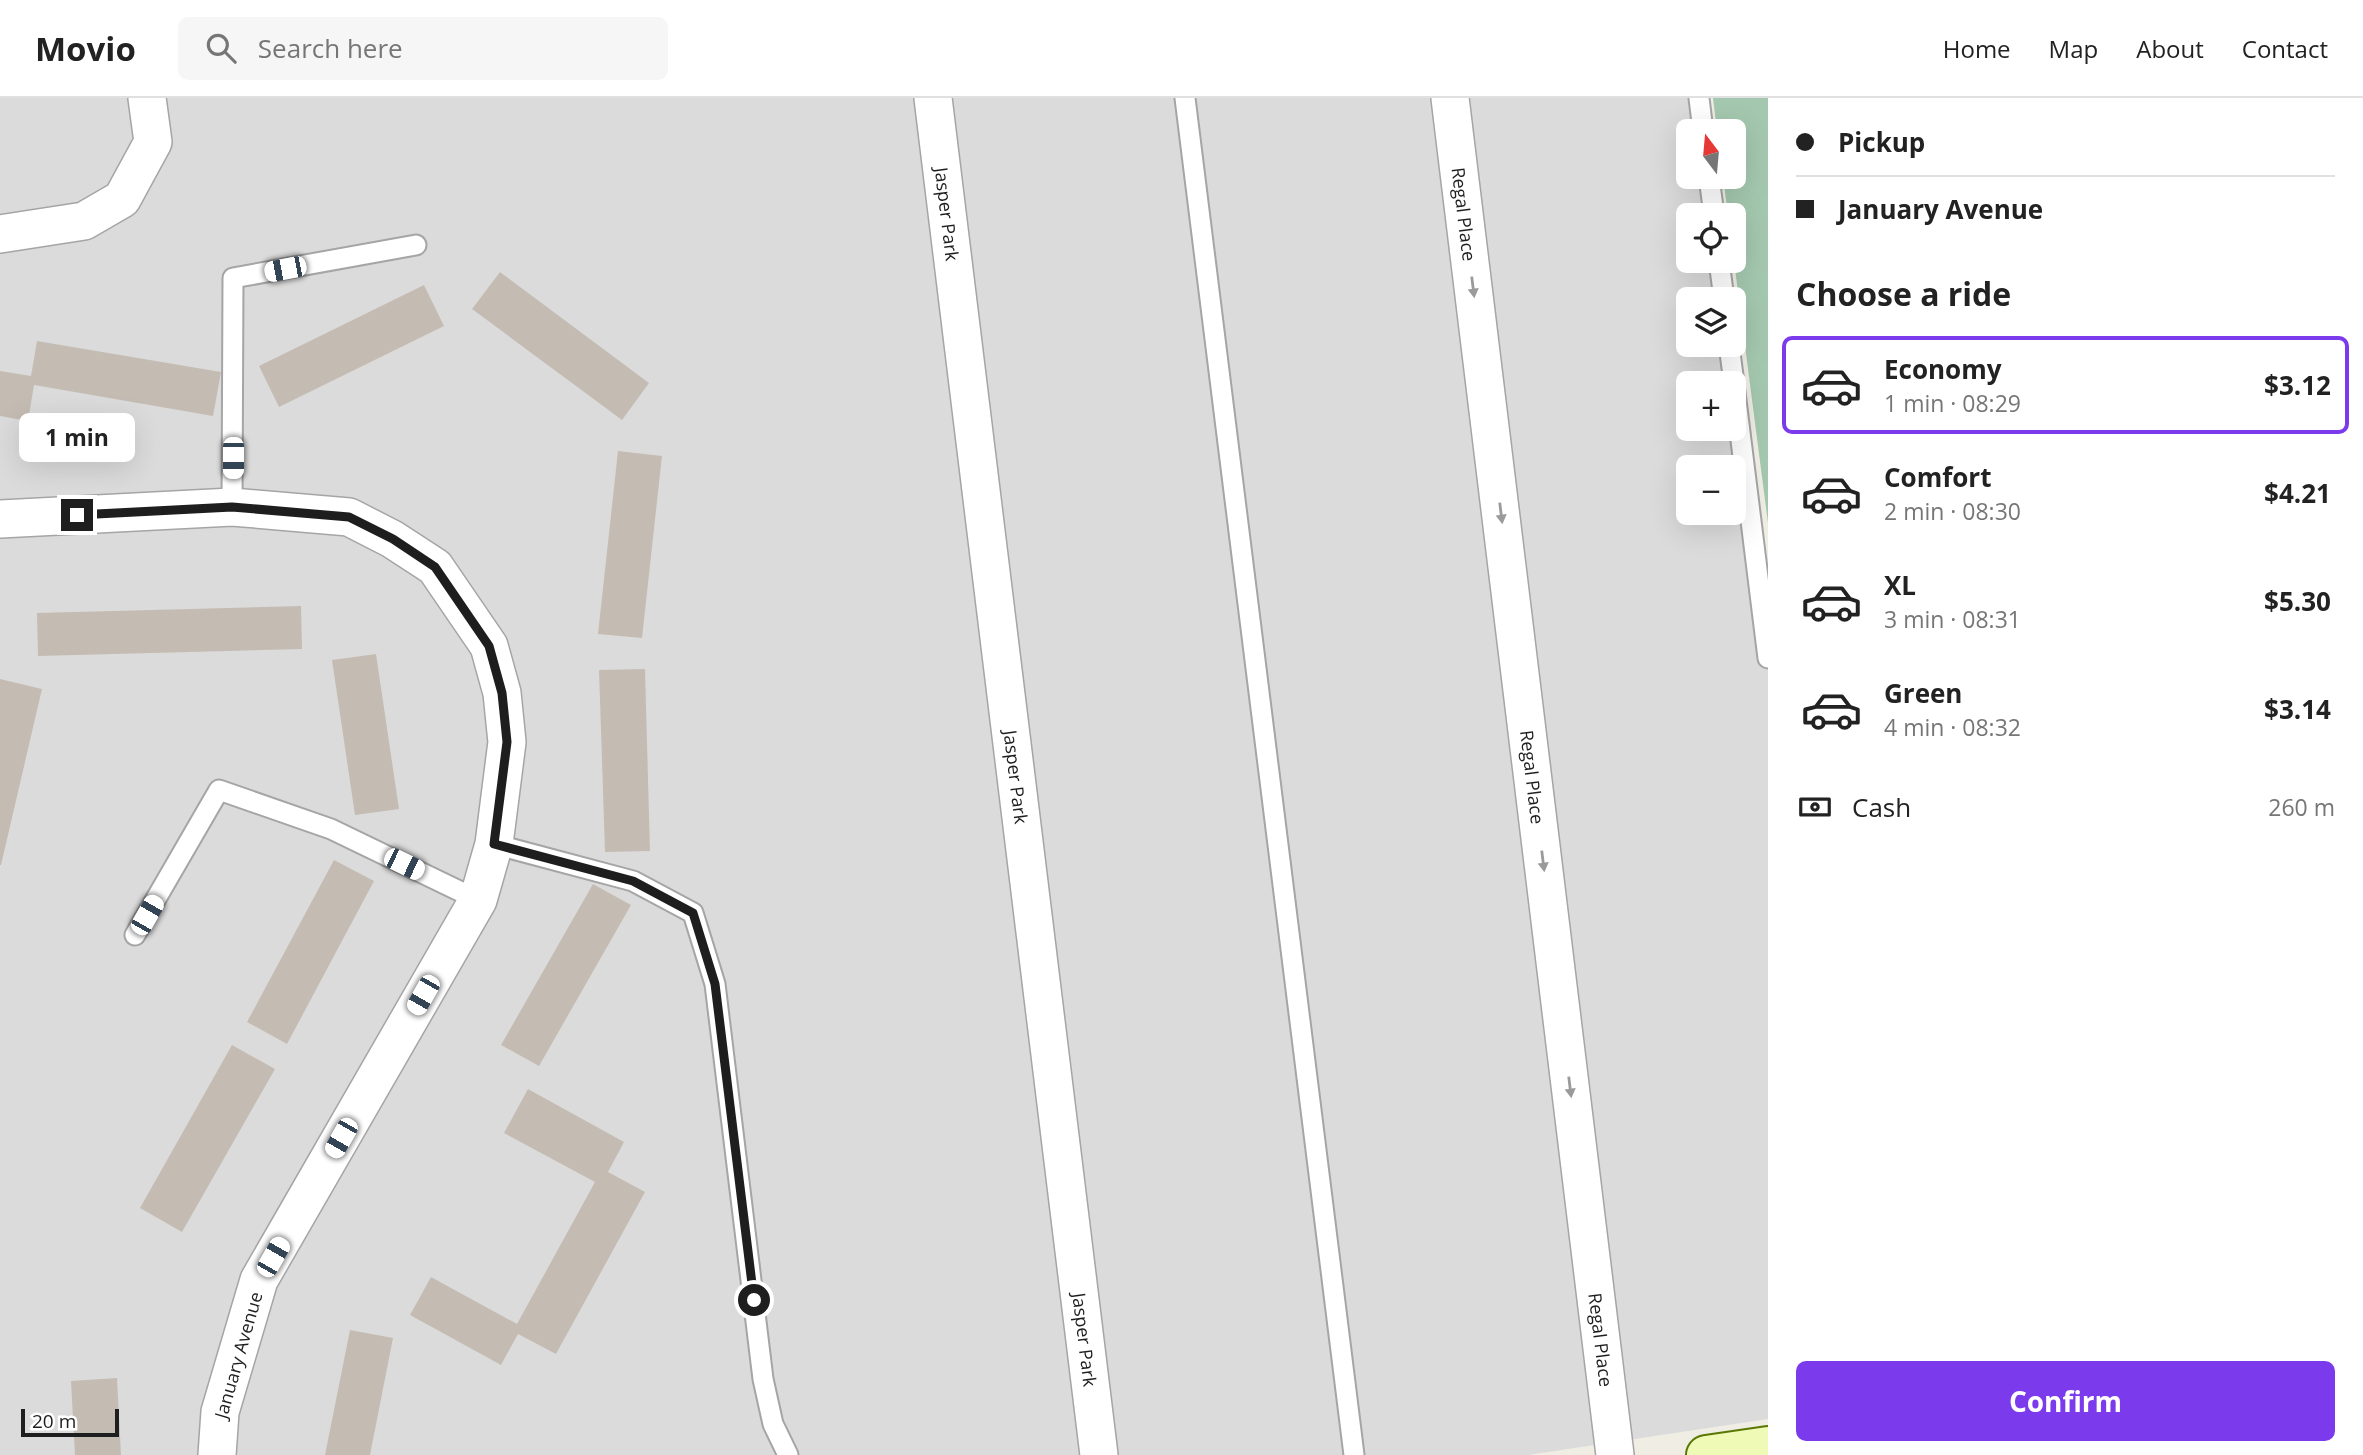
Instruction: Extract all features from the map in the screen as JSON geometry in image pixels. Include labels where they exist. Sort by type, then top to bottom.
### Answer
[{"type":"street","points":[[0,234],[84,221],[122,200],[153,142],[147,98]]},
{"type":"street","name":"Jasper Park","points":[[933,98],[1099,1455]]},
{"type":"street","name":"Regal Place","points":[[1450,98],[1615,1455]]},
{"type":"street","name":"January Avenue","points":[[0,519],[232,507],[349,517],[393,539],[435,567],[489,646],[502,693],[507,742],[494,844],[478,900],[259,1280],[220,1412],[216,1455]]},
{"type":"street","points":[[1706,1455],[1768,1446]]},
{"type":"lane","points":[[1185,98],[1354,1455]]},
{"type":"lane","points":[[1699,98],[1702,119]]},
{"type":"lane","points":[[232,507],[233,278],[416,245]]},
{"type":"lane","points":[[1741,441],[1768,658]]},
{"type":"lane","points":[[135,935],[219,790],[331,829],[478,900]]},
{"type":"lane","points":[[494,844],[633,881],[693,913],[715,984],[763,1380],[773,1424],[788,1455]]},
{"type":"shaded area","points":[[0,98],[1693,98],[1696,119],[1676,119],[1676,189],[1704,189],[1705,203],[1676,203],[1676,273],[1715,273],[1716,287],[1676,287],[1676,357],[1725,357],[1726,371],[1676,371],[1676,441],[1736,441],[1739,455],[1676,455],[1676,525],[1746,525],[1746,489],[1768,600],[1768,1419],[1528,1455],[0,1455]]},
{"type":"green space","points":[[1713,98],[1768,98],[1768,523],[1746,353],[1746,287],[1737,287],[1736,273],[1746,273],[1746,203],[1726,203],[1725,189],[1746,189],[1746,119],[1716,119]]},
{"type":"building","points":[[500,272],[649,383],[622,420],[472,309]]},
{"type":"building","points":[[424,285],[444,326],[279,407],[259,366]]},
{"type":"building","points":[[37,341],[221,372],[213,416],[34,385],[28,421],[0,416],[0,371],[31,376]]},
{"type":"building","points":[[618,451],[662,456],[642,638],[598,634]]},
{"type":"building","points":[[301,606],[302,649],[38,656],[37,613]]},
{"type":"building","points":[[376,654],[399,809],[355,815],[332,660]]},
{"type":"building","points":[[645,669],[650,851],[605,852],[599,670]]},
{"type":"building","points":[[0,679],[42,689],[1,865],[0,865]]},
{"type":"building","points":[[334,860],[374,881],[287,1044],[247,1022]]},
{"type":"building","points":[[593,884],[631,905],[539,1066],[501,1045]]},
{"type":"building","points":[[232,1045],[275,1069],[182,1232],[140,1208]]},
{"type":"building","points":[[528,1089],[624,1142],[608,1172],[645,1192],[556,1354],[518,1334],[501,1365],[410,1315],[431,1277],[517,1324],[595,1182],[504,1133]]},
{"type":"building","points":[[350,1330],[393,1338],[370,1455],[325,1455]]},
{"type":"building","points":[[117,1378],[121,1455],[75,1455],[71,1381]]},
{"type":"route","points":[[77,515],[232,507],[349,517],[393,539],[435,567],[489,646],[502,693],[507,742],[494,844],[633,881],[693,913],[715,984],[754,1300]]}]
